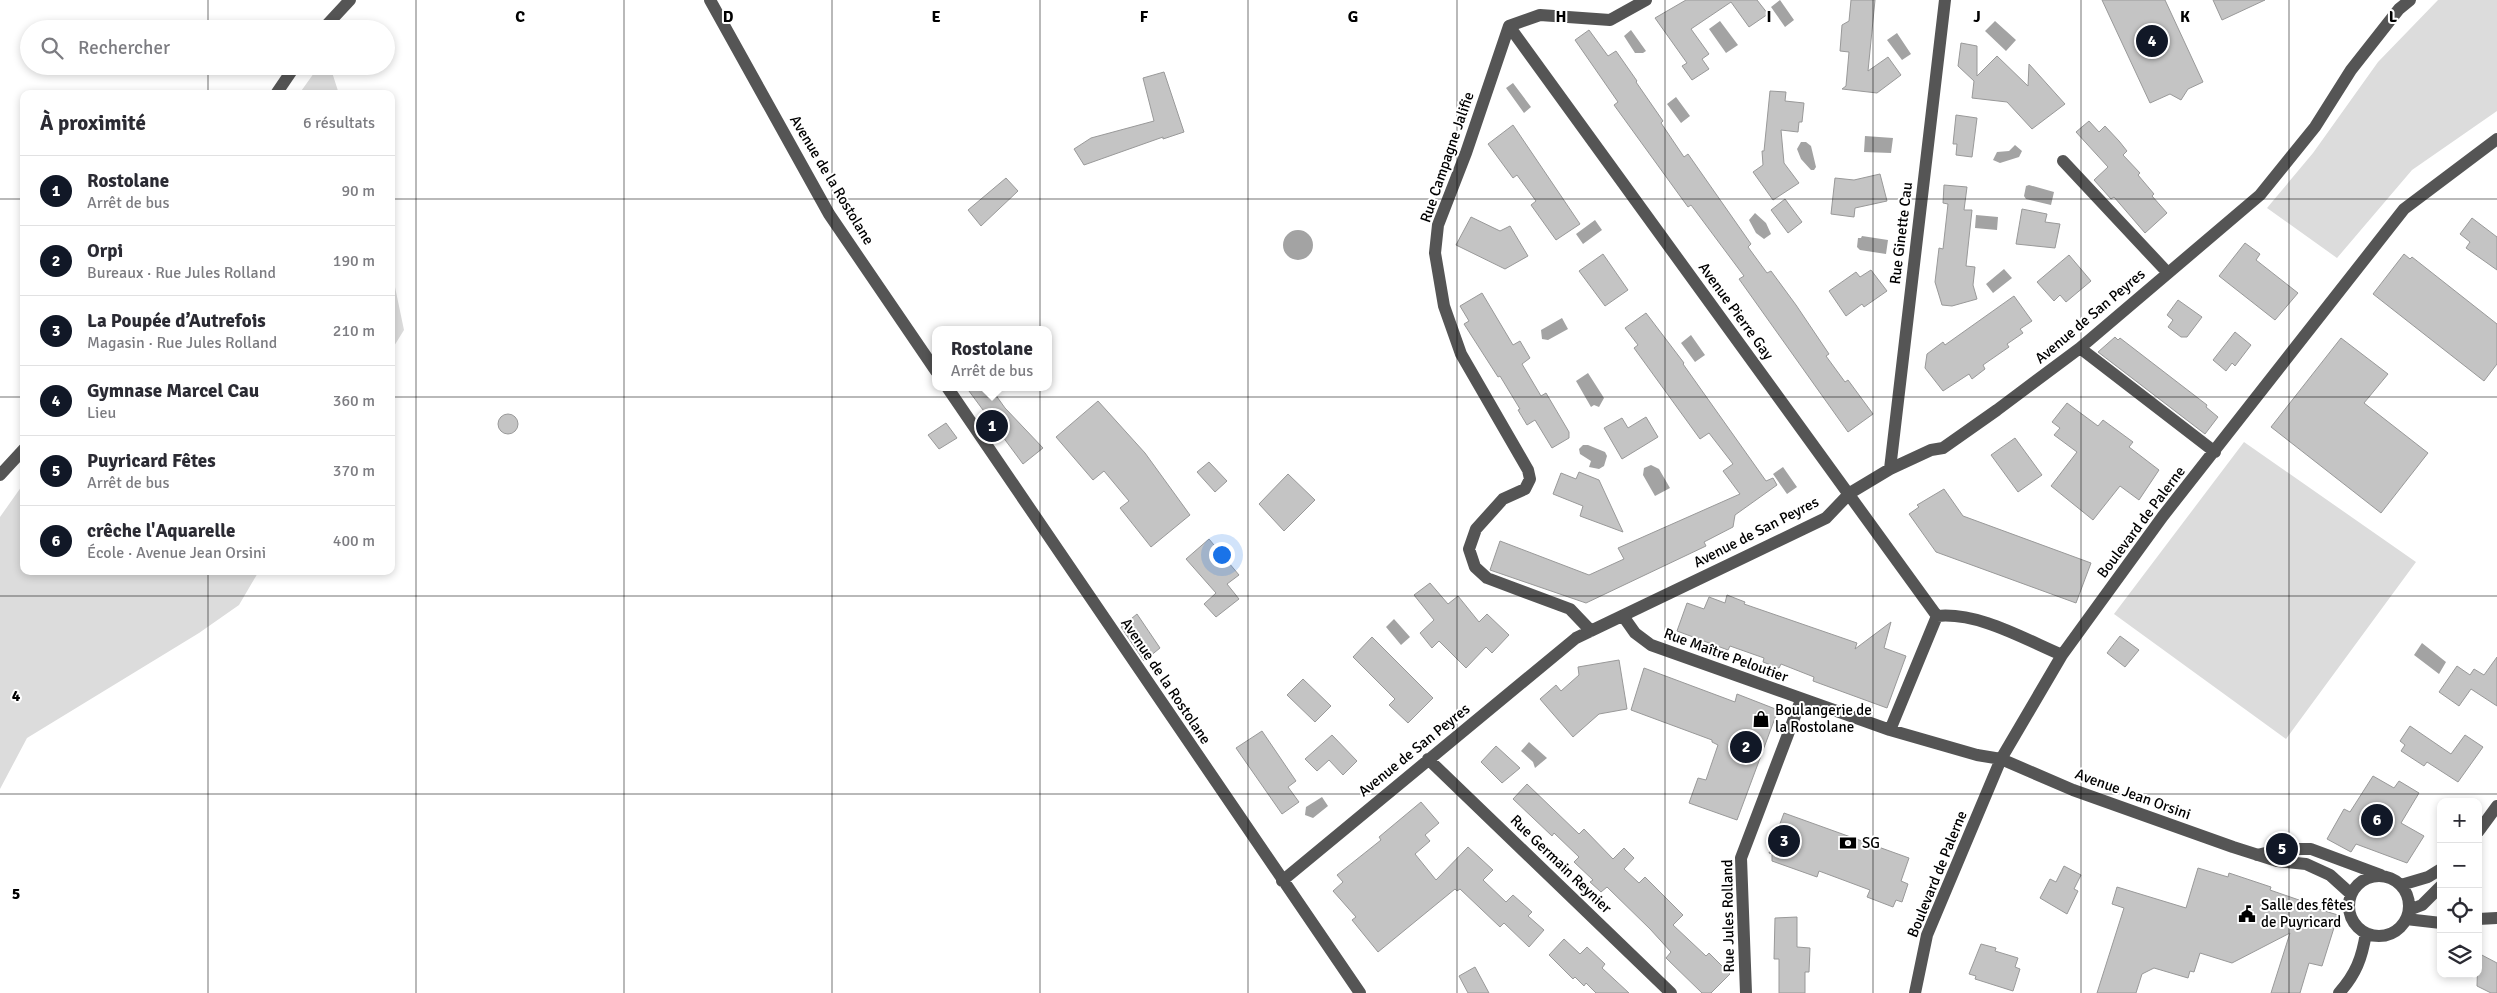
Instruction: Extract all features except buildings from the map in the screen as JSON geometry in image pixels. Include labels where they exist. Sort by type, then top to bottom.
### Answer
[{"type":"street","points":[[329,20],[344,0]]},
{"type":"street","points":[[331,20],[350,0]]},
{"type":"street","name":"Avenue de la Rostolane","points":[[710,0],[829,214],[932,365]]},
{"type":"street","points":[[1509,26],[1540,16],[1610,20],[1646,0]]},
{"type":"street","name":"Rue Ginette Cau","points":[[1890,470],[1945,0]]},
{"type":"street","name":"Avenue de San Peyres","points":[[1282,880],[1576,638],[1826,518],[1850,493],[1890,470],[1931,450],[1943,448],[2080,348],[2167,272],[2260,195],[2319,122],[2352,70],[2399,9],[2410,0]]},
{"type":"street","name":"Avenue Pierre Gay","points":[[1509,26],[1833,473],[1850,493],[1873,529],[1937,616]]},
{"type":"street","name":"Rue Campagne Jalifie","points":[[1509,26],[1466,153],[1438,225],[1435,253],[1444,306],[1461,354],[1528,470],[1530,479],[1525,489],[1503,499],[1485,518],[1476,529],[1469,549],[1475,567],[1487,578],[1570,609],[1591,631]]},
{"type":"street","points":[[279,90],[289,75]]},
{"type":"street","name":"Boulevard de Palerne","points":[[1915,993],[1927,935],[2001,759],[2062,655],[2163,516],[2404,209],[2497,139]]},
{"type":"street","points":[[2063,161],[2167,272]]},
{"type":"street","points":[[2080,348],[2214,452]]},
{"type":"street","name":"Avenue de la Rostolane","points":[[950,391],[1360,993]]},
{"type":"street","points":[[0,475],[20,453]]},
{"type":"street","points":[[1890,730],[1937,616],[1951,614],[1986,624],[2062,655]]},
{"type":"street","name":"Rue Maître Peloutier","points":[[1623,616],[1635,633],[1651,645],[1801,700],[1890,730]]},
{"type":"street","name":"Rue Jules Rolland","points":[[1746,993],[1741,858],[1801,700]]},
{"type":"street","name":"Avenue Jean Orsini","points":[[1890,730],[1977,755],[2001,759],[2074,790],[2257,855],[2277,861],[2306,864],[2330,875],[2351,894]]},
{"type":"street","name":"Rue Germain Reynier","points":[[1428,759],[1671,993]]},
{"type":"street","points":[[2482,827],[2497,806]]},
{"type":"street","points":[[2257,855],[2282,848],[2311,849],[2385,877],[2401,885],[2408,897],[2407,915]]},
{"type":"street","points":[[2401,885],[2428,878],[2437,872]]},
{"type":"street","points":[[2385,877],[2372,877],[2360,883],[2351,894],[2349,905],[2351,916],[2357,926],[2366,933],[2377,936],[2388,934],[2398,929],[2407,915],[2422,905],[2439,888]]},
{"type":"street","points":[[2407,915],[2437,922]]},
{"type":"street","points":[[2482,919],[2497,918]]},
{"type":"street","points":[[2339,993],[2353,977],[2362,958],[2366,933]]},
{"type":"shaded area","points":[[1780,0],[1794,20],[1785,27],[1771,7]]},
{"type":"shaded area","points":[[2438,0],[2497,0],[2497,111],[2412,170],[2337,258],[2267,208],[2313,153],[2378,62]]},
{"type":"shaded area","points":[[1720,21],[1738,45],[1726,53],[1709,29]]},
{"type":"shaded area","points":[[1995,21],[2016,40],[2006,51],[1985,31]]},
{"type":"shaded area","points":[[1631,30],[1646,51],[1643,53],[1635,53],[1624,36]]},
{"type":"shaded area","points":[[1897,33],[1911,54],[1902,60],[1887,40]]},
{"type":"shaded area","points":[[313,75],[333,75],[338,90],[302,90]]},
{"type":"shaded area","points":[[1513,83],[1531,107],[1524,113],[1506,88]]},
{"type":"shaded area","points":[[1676,97],[1690,116],[1681,123],[1667,104]]},
{"type":"shaded area","points":[[1865,136],[1893,138],[1891,153],[1864,152]]},
{"type":"shaded area","points":[[1801,142],[1806,142],[1811,146],[1816,167],[1814,170],[1811,170],[1801,159],[1797,149]]},
{"type":"shaded area","points":[[2015,145],[2022,151],[2019,157],[2000,163],[1993,160],[1997,152],[2009,151]]},
{"type":"shaded area","points":[[2029,185],[2054,192],[2051,205],[2026,199],[2024,196],[2026,186]]},
{"type":"shaded area","points":[[1755,213],[1766,223],[1771,234],[1764,239],[1756,233],[1749,220]]},
{"type":"shaded area","points":[[1976,215],[1998,217],[1997,230],[1975,228]]},
{"type":"shaded area","points":[[1595,220],[1602,230],[1583,244],[1576,234]]},
{"type":"shaded area","points":[[1298,230],[1309,234],[1313,245],[1309,256],[1298,260],[1287,256],[1283,245],[1287,234]]},
{"type":"shaded area","points":[[1862,236],[1888,240],[1886,254],[1860,250],[1857,247],[1858,238]]},
{"type":"shaded area","points":[[2004,269],[2012,278],[1993,293],[1986,284]]},
{"type":"shaded area","points":[[395,287],[404,330],[395,345]]},
{"type":"shaded area","points":[[1562,318],[1568,329],[1548,340],[1542,339],[1541,330]]},
{"type":"shaded area","points":[[1691,335],[1705,355],[1695,362],[1681,343]]},
{"type":"shaded area","points":[[1588,373],[1604,398],[1599,407],[1594,405],[1591,407],[1576,381]]},
{"type":"shaded area","points":[[2244,442],[2416,562],[2286,739],[2114,614]]},
{"type":"shaded area","points":[[1583,445],[1588,445],[1605,452],[1607,456],[1604,466],[1599,469],[1589,467],[1591,461],[1580,454],[1579,449]]},
{"type":"shaded area","points":[[1651,465],[1659,469],[1670,488],[1655,496],[1643,475],[1644,468]]},
{"type":"shaded area","points":[[1783,467],[1797,487],[1787,494],[1773,474]]},
{"type":"shaded area","points":[[20,489],[20,575],[257,575],[239,605],[199,633],[27,738],[0,789],[0,517]]},
{"type":"shaded area","points":[[1394,619],[1410,637],[1401,645],[1386,627]]},
{"type":"shaded area","points":[[2422,643],[2446,662],[2439,674],[2414,655]]},
{"type":"shaded area","points":[[1529,742],[1547,758],[1535,768],[1533,762],[1521,751]]},
{"type":"shaded area","points":[[1322,797],[1328,806],[1313,818],[1305,815],[1306,807]]},
{"type":"place","name":"Gymnase Marcel Cau","points":[[2152,41]]},
{"type":"place","name":"Rostolane","points":[[992,426]]},
{"type":"place","name":"Boulangerie de la Rostolane","points":[[1761,719]]},
{"type":"place","name":"Orpi","points":[[1746,747]]},
{"type":"place","name":"crêche l'Aquarelle","points":[[2377,820]]},
{"type":"place","name":"La Poupée d’Autrefois","points":[[1784,841]]},
{"type":"place","name":"SG","points":[[1848,843]]},
{"type":"place","name":"Puyricard Fêtes","points":[[2282,849]]},
{"type":"place","name":"Salle des fêtes de Puyricard","points":[[2247,914]]}]
